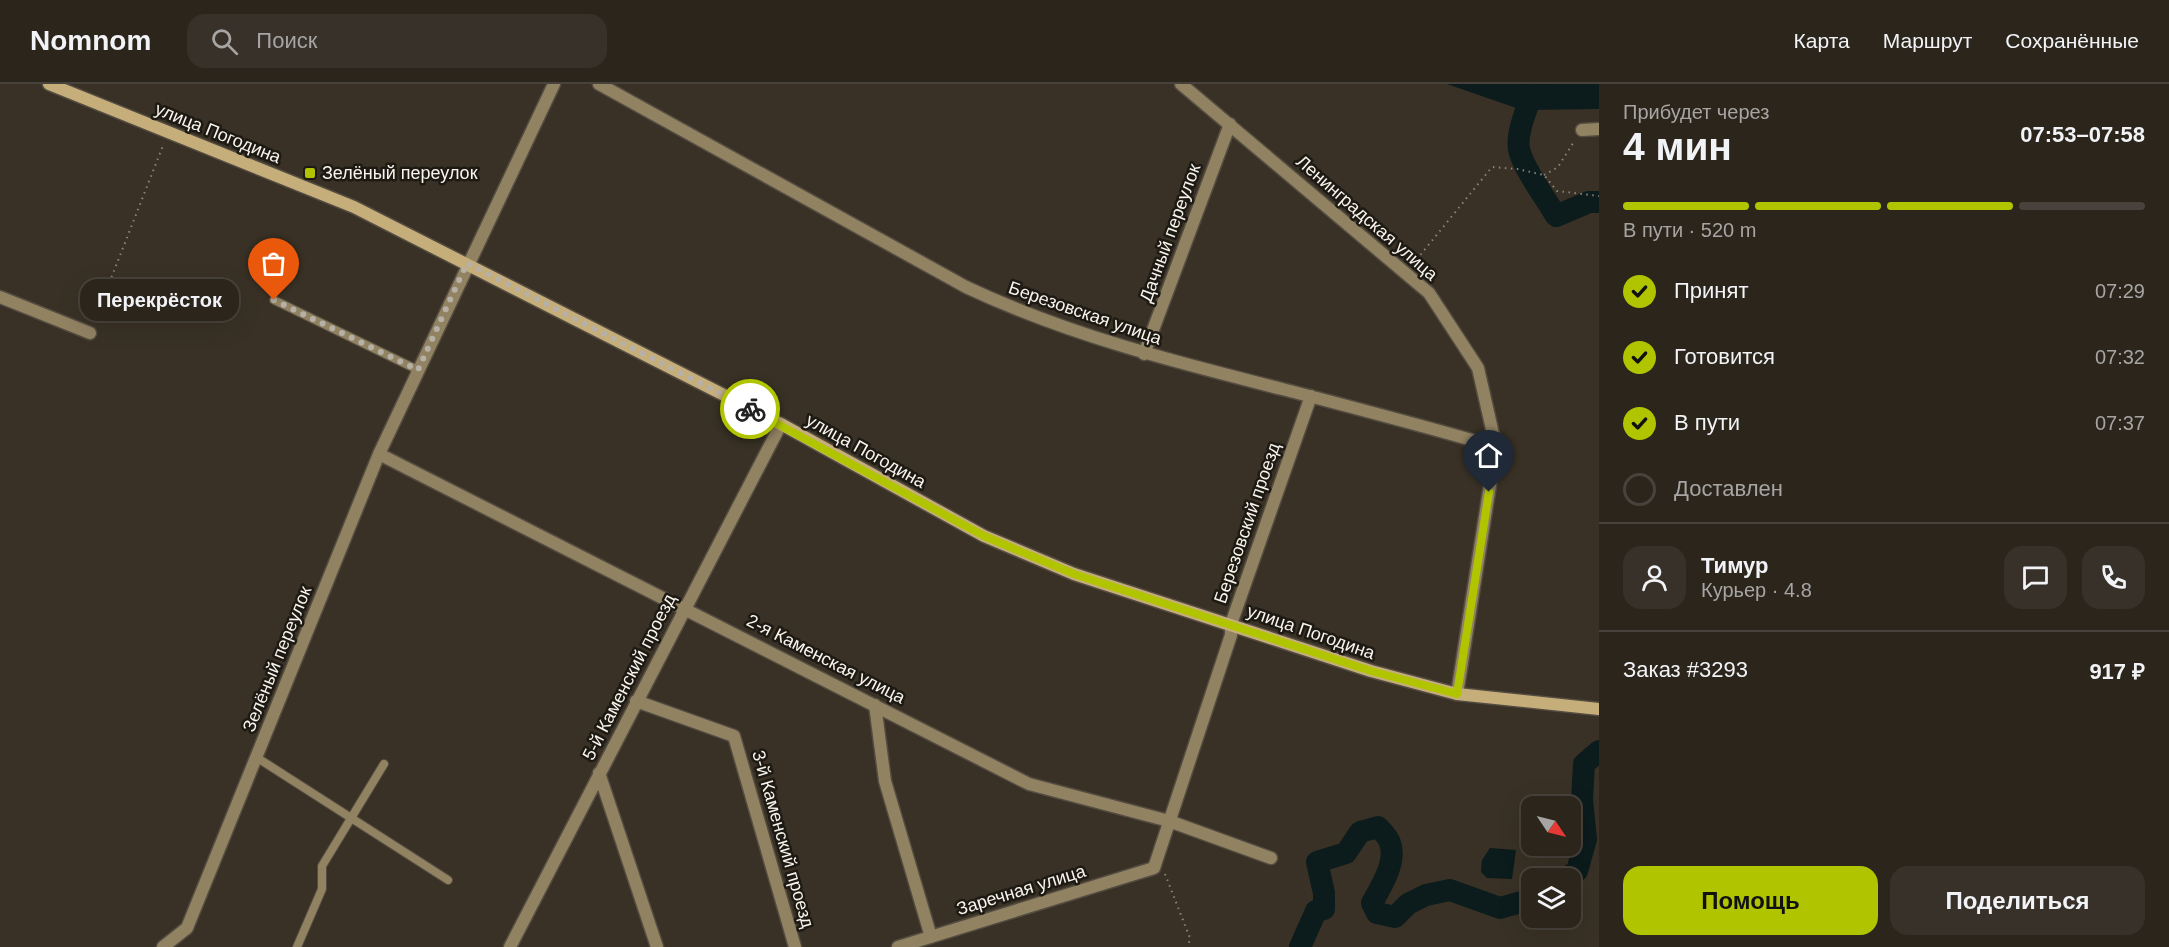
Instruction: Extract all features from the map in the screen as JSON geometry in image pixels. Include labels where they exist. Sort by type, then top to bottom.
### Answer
[{"type":"street","name":"улица Погодина","points":[[49,84],[354,207],[781,424],[984,536],[1074,574],[1371,671],[1457,694],[1599,710]]},
{"type":"street","name":"Зелёный переулок","points":[[163,947],[187,927],[380,454],[467,263],[554,84]]},
{"type":"street","name":"Березовская улица","points":[[599,84],[966,287],[1022,314],[1144,354],[1311,396],[1496,447]]},
{"type":"street","name":"Ленинградская улица","points":[[1181,84],[1429,293],[1478,369],[1496,447],[1457,694]]},
{"type":"street","name":"Дачный переулок","points":[[1144,354],[1230,124]]},
{"type":"street","points":[[1582,130],[1599,129]]},
{"type":"street","points":[[0,297],[90,333]]},
{"type":"street","name":"Березовский проезд","points":[[1154,868],[1231,635],[1231,624],[1311,396]]},
{"type":"street","name":"5-й Каменский проезд","points":[[510,947],[781,424]]},
{"type":"street","name":"2-я Каменская улица","points":[[380,454],[1029,784],[1169,821],[1271,858]]},
{"type":"street","name":"3-й Каменский проезд","points":[[636,701],[734,736],[795,947]]},
{"type":"street","points":[[875,705],[885,781],[931,937]]},
{"type":"street","points":[[599,773],[657,947]]},
{"type":"street","name":"Заречная улица","points":[[898,947],[1154,868]]},
{"type":"lane","points":[[274,300],[418,370]]},
{"type":"lane","points":[[256,757],[448,880]]},
{"type":"lane","points":[[297,947],[322,889],[322,866],[384,764]]},
{"type":"path","points":[[1544,175],[1558,167],[1582,130]]},
{"type":"path","points":[[90,333],[168,132]]},
{"type":"path","points":[[1406,273],[1492,167],[1517,169],[1544,175],[1557,191],[1599,195]]},
{"type":"path","points":[[1158,856],[1190,938],[1188,947]]},
{"type":"shaded area","points":[[1447,84],[1599,84],[1599,109],[1522,110]]},
{"type":"shaded area","points":[[1490,848],[1516,850],[1512,879],[1487,878],[1481,872],[1482,860]]},
{"type":"waterway","points":[[1534,89],[1519,135],[1521,157],[1530,174],[1556,216],[1589,202],[1599,202]]},
{"type":"waterway","points":[[1578,868],[1586,839],[1582,800],[1584,764],[1599,751]]},
{"type":"waterway","points":[[1300,947],[1316,911],[1324,909],[1324,893],[1317,862],[1346,853],[1360,832],[1378,827],[1388,839],[1392,850],[1387,874],[1372,903],[1377,913],[1395,917],[1408,904],[1426,895],[1450,890],[1500,908],[1521,902]]},
{"type":"way so far","points":[[274,300],[418,370],[467,263],[750,409]]},
{"type":"place","name":"Зелёный переулок","points":[[310,173]]},
{"type":"place","name":"Перекрёсток","points":[[274,300]]},
{"type":"route","points":[[750,409],[984,536],[1074,574],[1371,671],[1457,694],[1489,492]]}]
